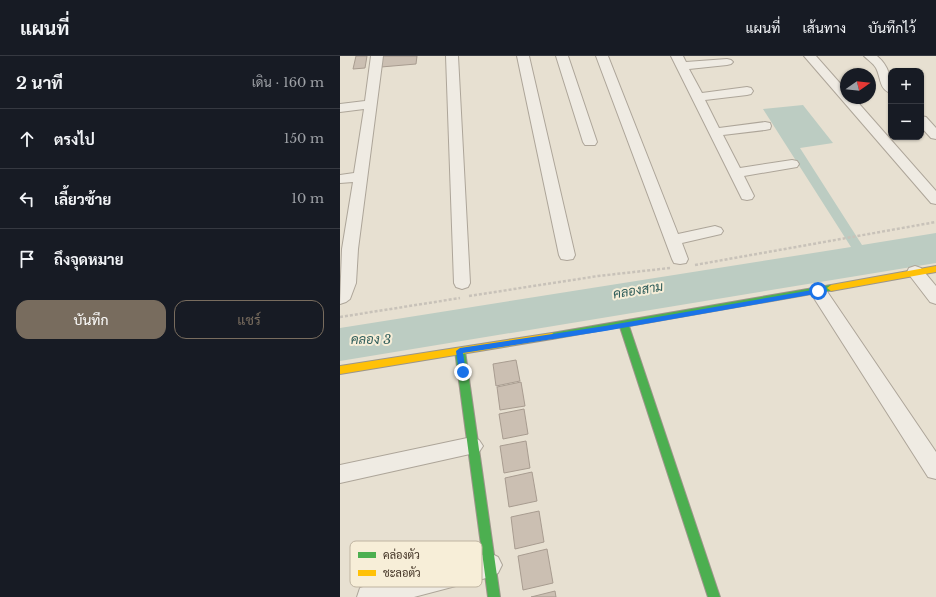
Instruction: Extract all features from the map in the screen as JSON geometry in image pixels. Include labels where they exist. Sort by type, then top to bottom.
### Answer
[{"type":"street","points":[[340,298],[344,296],[348,286],[345,255],[361,177],[377,56]]},
{"type":"street","points":[[452,56],[462,283]]},
{"type":"street","points":[[523,56],[567,255]]},
{"type":"street","points":[[562,56],[590,142]]},
{"type":"street","points":[[602,56],[681,264]]},
{"type":"street","points":[[810,56],[840,91]]},
{"type":"street","points":[[870,56],[880,66],[888,85]]},
{"type":"street","points":[[727,62],[680,61],[747,196]]},
{"type":"street","points":[[698,96],[747,91]]},
{"type":"street","points":[[340,108],[371,104]]},
{"type":"street","points":[[851,104],[936,200]]},
{"type":"street","points":[[924,123],[936,135]]},
{"type":"street","points":[[716,132],[765,126]]},
{"type":"street","points":[[736,173],[792,164]]},
{"type":"street","points":[[340,179],[361,177]]},
{"type":"street","points":[[672,240],[715,231]]},
{"type":"street","points":[[340,370],[624,325],[936,269]]},
{"type":"street","points":[[915,272],[936,298]]},
{"type":"street","points":[[818,291],[936,470]]},
{"type":"street","points":[[624,325],[714,597]]},
{"type":"street","points":[[460,351],[494,597]]},
{"type":"street","points":[[340,474],[472,446]]},
{"type":"street","points":[[482,567],[490,565]]},
{"type":"street","points":[[369,597],[407,587]]},
{"type":"path","points":[[340,317],[841,239],[936,222]]},
{"type":"water","name":"คลอง 3","points":[[803,105],[833,143],[800,148],[862,245],[936,233],[936,263],[340,361],[340,328],[851,247],[763,109]]},
{"type":"building","points":[[356,56],[367,56],[365,68],[353,69]]},
{"type":"building","points":[[382,56],[417,56],[416,64],[381,67]]},
{"type":"building","points":[[516,360],[520,381],[496,386],[493,364]]},
{"type":"building","points":[[521,382],[525,406],[500,410],[497,387]]},
{"type":"building","points":[[524,409],[528,434],[503,439],[499,414]]},
{"type":"building","points":[[526,441],[530,468],[504,473],[500,446]]},
{"type":"building","points":[[532,472],[537,501],[509,507],[505,478]]},
{"type":"building","points":[[539,511],[544,542],[515,549],[511,517]]},
{"type":"building","points":[[547,549],[553,583],[523,590],[518,556]]},
{"type":"building","points":[[555,591],[556,597],[531,597]]},
{"type":"traffic: fast","points":[[552,336],[831,288]]},
{"type":"traffic: fast","points":[[624,325],[714,597]]},
{"type":"traffic: fast","points":[[460,351],[494,597]]},
{"type":"traffic: slow","points":[[831,288],[936,269]]},
{"type":"traffic: slow","points":[[340,370],[552,336]]},
{"type":"route","points":[[463,372],[460,351],[605,328],[818,291]]},
{"type":"water label","name":"คลองสาม","points":[[638,290]]}]
